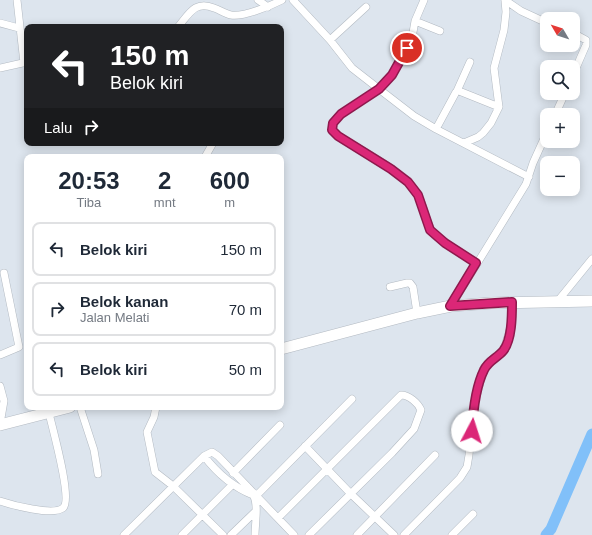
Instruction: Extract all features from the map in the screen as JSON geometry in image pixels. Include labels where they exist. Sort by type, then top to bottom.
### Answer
[{"type":"street","points":[[17,0],[24,56]]},
{"type":"street","points":[[258,0],[268,7]]},
{"type":"street","points":[[180,24],[191,10],[198,5],[204,4],[211,6],[224,13],[233,15],[268,7],[282,0]]},
{"type":"street","points":[[293,0],[330,40],[352,68],[414,116],[529,177]]},
{"type":"street","points":[[424,0],[415,21],[412,38],[392,75],[379,89],[341,114],[333,123],[332,130],[338,136],[391,169],[408,182],[418,195],[430,230],[445,243],[476,263]]},
{"type":"street","points":[[505,0],[540,21]]},
{"type":"street","points":[[464,143],[478,138],[483,133],[496,114],[499,106],[494,68],[504,30],[506,12],[505,0]]},
{"type":"street","points":[[330,40],[366,6]]},
{"type":"street","points":[[415,21],[440,31]]},
{"type":"street","points":[[0,22],[20,28]]},
{"type":"street","points":[[580,60],[589,40]]},
{"type":"street","points":[[436,129],[457,91],[470,62]]},
{"type":"street","points":[[0,68],[24,63]]},
{"type":"street","points":[[457,91],[499,106]]},
{"type":"street","points":[[450,306],[526,184],[540,148]]},
{"type":"street","points":[[557,302],[592,259]]},
{"type":"street","points":[[0,355],[19,347],[4,273]]},
{"type":"street","points":[[390,287],[410,283],[413,287],[417,313]]},
{"type":"street","points":[[284,346],[450,306],[512,302],[592,301]]},
{"type":"street","points":[[404,535],[460,478],[467,467],[473,409],[483,372],[487,364],[506,346],[512,323],[512,302]]},
{"type":"street","points":[[0,386],[4,401],[0,424],[60,410]]},
{"type":"street","points":[[278,518],[401,395],[409,397],[420,407],[420,413],[414,428],[308,535]]},
{"type":"street","points":[[257,495],[352,399]]},
{"type":"street","points":[[81,410],[94,450],[98,474]]},
{"type":"street","points":[[155,410],[154,418],[147,432],[155,472],[173,486],[223,535]]},
{"type":"street","points":[[0,501],[39,511],[61,509],[64,507],[64,476],[49,413]]},
{"type":"street","points":[[234,473],[280,425]]},
{"type":"street","points":[[305,446],[350,494],[394,535]]},
{"type":"street","points":[[124,535],[204,456],[212,452],[216,454],[257,495],[294,535]]},
{"type":"street","points":[[357,535],[435,455]]},
{"type":"street","points":[[204,456],[217,472],[233,484],[255,497],[255,535]]},
{"type":"street","points":[[182,535],[233,484]]},
{"type":"street","points":[[231,535],[256,511]]},
{"type":"street","points":[[452,535],[473,514]]},
{"type":"waterway","points":[[546,535],[551,529],[592,434]]},
{"type":"route","points":[[407,48],[392,75],[379,89],[341,114],[333,123],[332,130],[338,136],[391,169],[408,182],[418,195],[430,230],[435,236],[476,263],[450,306],[512,302],[512,323],[506,346],[487,364],[483,372],[473,409],[472,431]]}]
